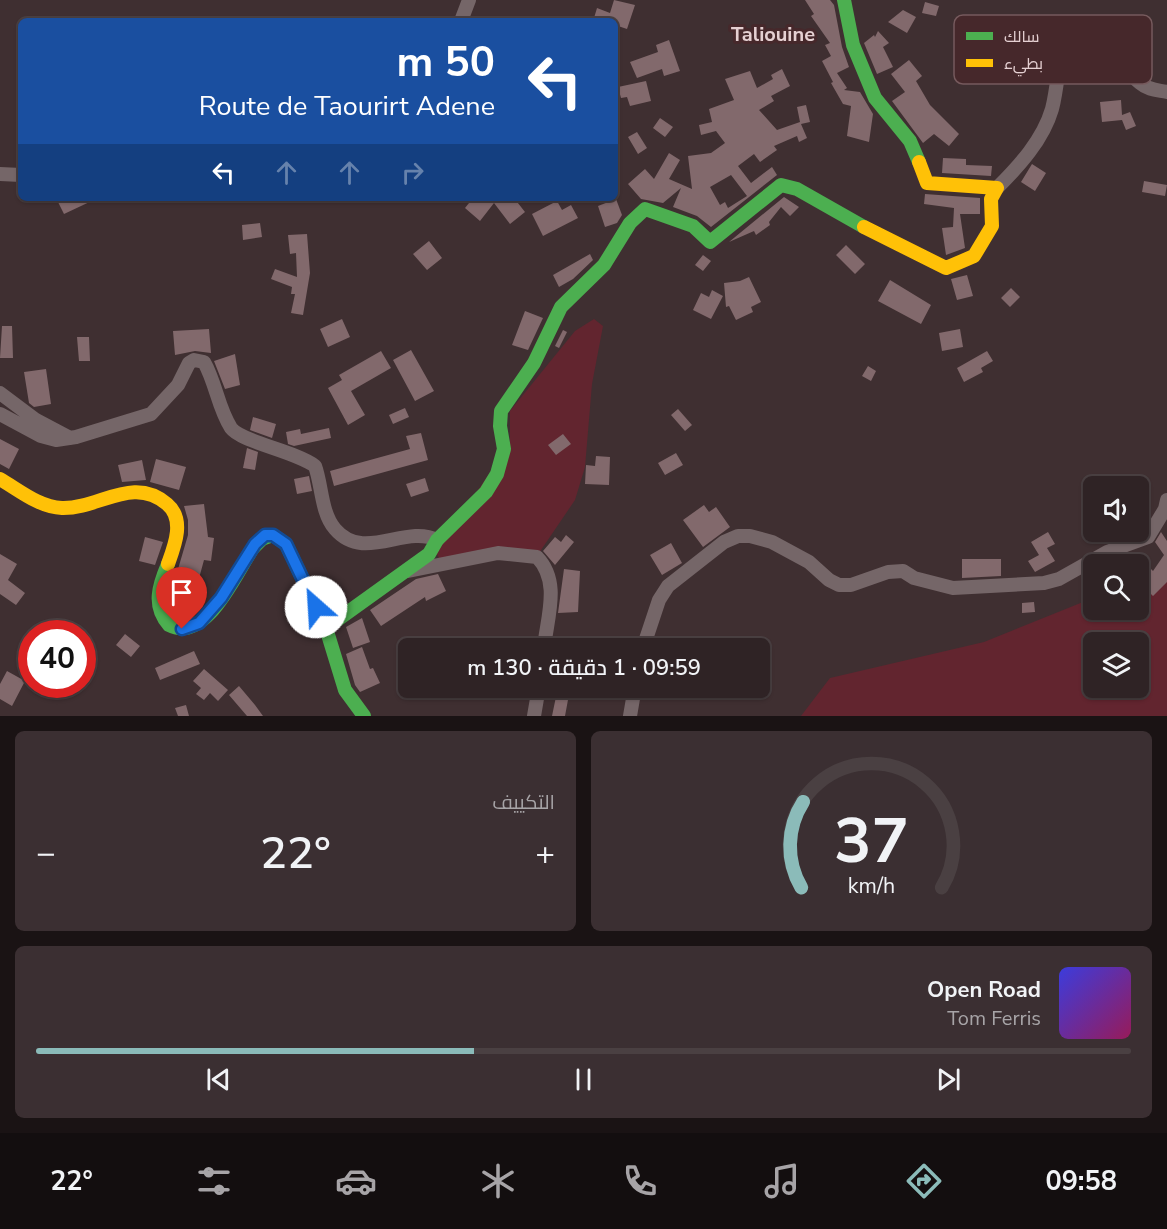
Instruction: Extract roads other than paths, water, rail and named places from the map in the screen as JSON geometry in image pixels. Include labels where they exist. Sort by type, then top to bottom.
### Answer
[{"type":"street","points":[[462,18],[469,0]]},
{"type":"street","points":[[844,0],[853,45],[875,98],[909,141],[927,183],[997,188]]},
{"type":"street","points":[[326,628],[429,554],[437,540],[486,492],[498,474],[504,449],[500,426],[501,411],[534,363],[561,307],[604,265],[630,223],[645,209],[693,226],[710,242],[782,185],[797,189],[843,217],[946,268],[974,256],[992,226],[991,199],[997,188],[1020,166],[1040,134],[1052,109],[1056,84]]},
{"type":"street","points":[[1142,84],[1149,89],[1167,92]]},
{"type":"street","points":[[0,174],[18,176]]},
{"type":"street","points":[[0,414],[40,436],[56,440],[70,438],[151,414],[178,385],[189,363],[194,360],[204,362],[232,428],[243,438],[261,442],[306,460],[315,466],[326,512],[335,529],[352,541],[370,545],[426,534],[437,540]]},
{"type":"street","points":[[0,393],[36,420],[70,438]]},
{"type":"street","points":[[0,479],[51,507],[65,509],[116,494],[139,492],[159,497],[172,508],[177,522],[175,541],[158,594],[159,613],[168,625],[182,629],[199,623],[221,598],[255,544],[265,535],[273,535],[286,544],[326,628],[345,690],[364,716]]},
{"type":"street","points":[[646,638],[659,600],[668,586],[724,542],[738,536],[750,536],[772,542],[809,562],[828,580],[839,585],[851,585],[888,572],[903,571],[915,578],[953,588],[1044,583],[1059,579],[1107,552],[1148,537],[1165,509],[1167,500]]},
{"type":"street","points":[[400,573],[498,553],[537,557],[546,567],[550,579],[551,598],[545,638]]},
{"type":"street","points":[[534,716],[537,698]]},
{"type":"street","points":[[630,716],[633,698]]},
{"type":"district","name":"Taliouine","points":[[773,34]]}]
